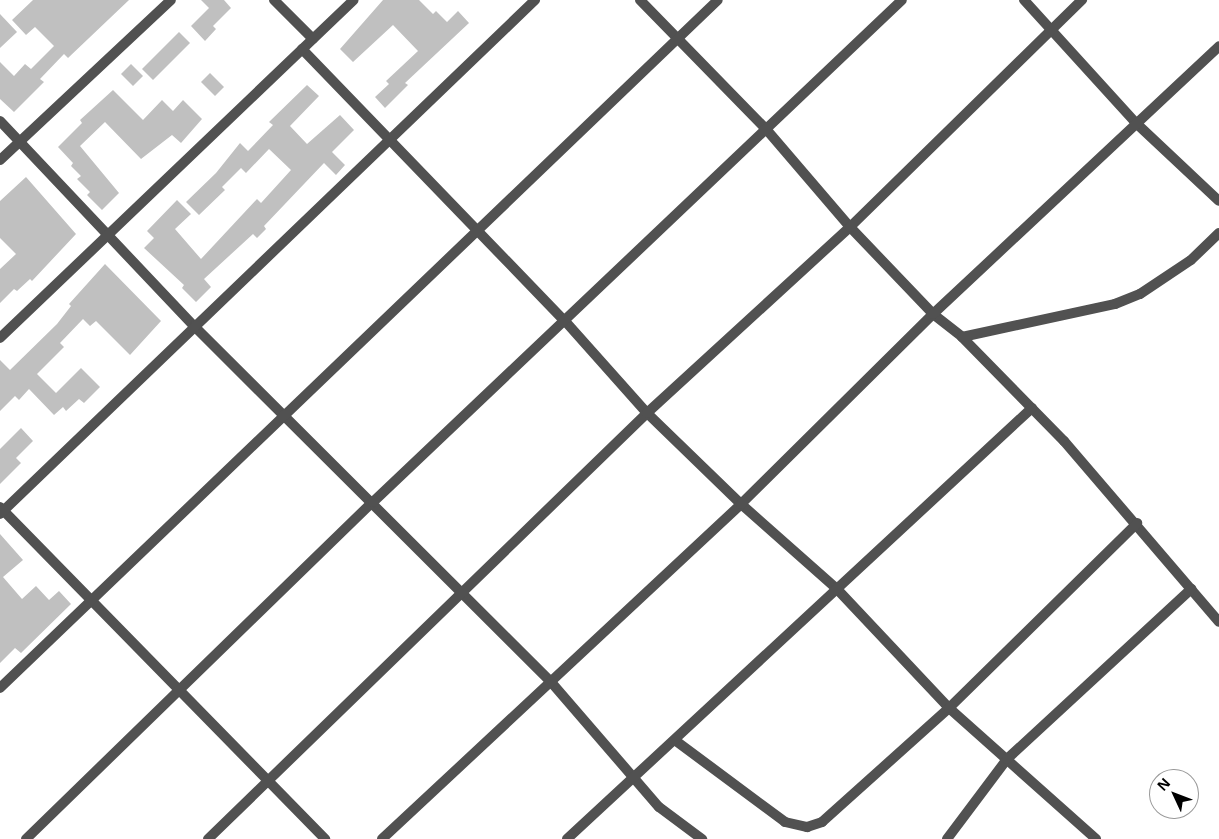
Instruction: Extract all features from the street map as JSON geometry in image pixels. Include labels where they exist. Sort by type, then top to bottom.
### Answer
[{"type":"street","points":[[0,160],[171,0]]},
{"type":"street","points":[[274,0],[312,39]]},
{"type":"street","points":[[0,338],[354,0]]},
{"type":"street","points":[[326,839],[178,692],[92,601],[1,511],[535,0]]},
{"type":"street","points":[[640,0],[766,129],[850,227],[934,314],[962,337],[1032,408],[1137,523],[1219,622]]},
{"type":"street","points":[[0,688],[718,0]]},
{"type":"street","points":[[26,839],[373,502],[902,0]]},
{"type":"street","points":[[1024,0],[1137,124],[1219,201]]},
{"type":"street","points":[[208,839],[647,413],[850,227],[1082,0]]},
{"type":"street","points":[[382,839],[741,504],[934,314],[1219,46]]},
{"type":"street","points":[[302,49],[388,141],[564,321],[647,413],[741,504],[836,588],[949,708],[1096,839]]},
{"type":"street","points":[[0,121],[110,234],[194,326],[373,502],[461,595],[551,682],[659,807],[702,839]]},
{"type":"street","points":[[962,337],[1115,304],[1140,294],[1191,260],[1219,233]]},
{"type":"street","points":[[567,839],[633,776],[676,741],[836,588],[1032,408]]},
{"type":"street","points":[[676,741],[776,816],[807,828],[829,816],[949,708],[1137,523]]},
{"type":"street","points":[[947,839],[1007,759],[1191,589]]},
{"type":"building","points":[[33,0],[129,0],[68,58],[64,54],[40,79],[44,82],[14,112],[0,99],[0,62],[14,76],[25,64],[31,69],[54,46],[35,27],[26,35],[12,20]]},
{"type":"building","points":[[201,0],[224,0],[231,8],[213,26],[216,29],[205,41],[191,26],[209,8]]},
{"type":"building","points":[[383,0],[419,0],[433,14],[436,11],[447,22],[458,11],[469,23],[405,83],[408,85],[385,108],[375,97],[389,84],[386,81],[418,51],[393,25],[353,62],[340,49]]},
{"type":"building","points":[[0,14],[17,32],[0,48]]},
{"type":"building","points":[[179,32],[190,43],[153,80],[142,69]]},
{"type":"building","points":[[131,64],[143,76],[133,86],[121,74]]},
{"type":"building","points":[[210,73],[224,87],[215,96],[201,82]]},
{"type":"building","points":[[307,85],[319,96],[290,126],[307,144],[340,115],[354,130],[332,152],[345,165],[336,175],[324,163],[264,226],[266,229],[257,238],[253,234],[204,279],[211,287],[196,302],[182,288],[184,285],[144,248],[154,238],[147,231],[177,200],[191,214],[175,229],[201,259],[257,199],[261,203],[291,170],[269,149],[246,173],[241,168],[222,187],[225,190],[199,215],[186,202],[216,173],[240,143],[248,151],[273,125],[269,122]]},
{"type":"building","points":[[113,90],[143,120],[162,100],[173,111],[183,100],[202,119],[181,143],[172,135],[141,159],[105,122],[80,146],[119,193],[102,210],[87,195],[90,192],[77,179],[81,176],[71,166],[73,163],[58,147],[82,123],[80,120]]},
{"type":"building","points":[[26,177],[76,234],[32,281],[30,279],[17,291],[14,289],[0,303],[0,269],[16,254],[0,238],[0,201]]},
{"type":"building","points":[[105,264],[161,321],[130,355],[96,321],[90,326],[83,319],[60,343],[64,347],[37,374],[56,393],[81,368],[100,387],[84,403],[79,399],[66,411],[63,407],[54,415],[29,389],[19,400],[15,396],[0,411],[0,360],[10,370],[57,324],[71,306],[69,304]]},
{"type":"building","points":[[21,428],[33,441],[16,458],[21,463],[0,484],[0,449]]},
{"type":"building","points":[[0,534],[23,560],[3,577],[22,599],[36,586],[49,600],[59,591],[71,604],[21,653],[15,648],[0,663]]}]
